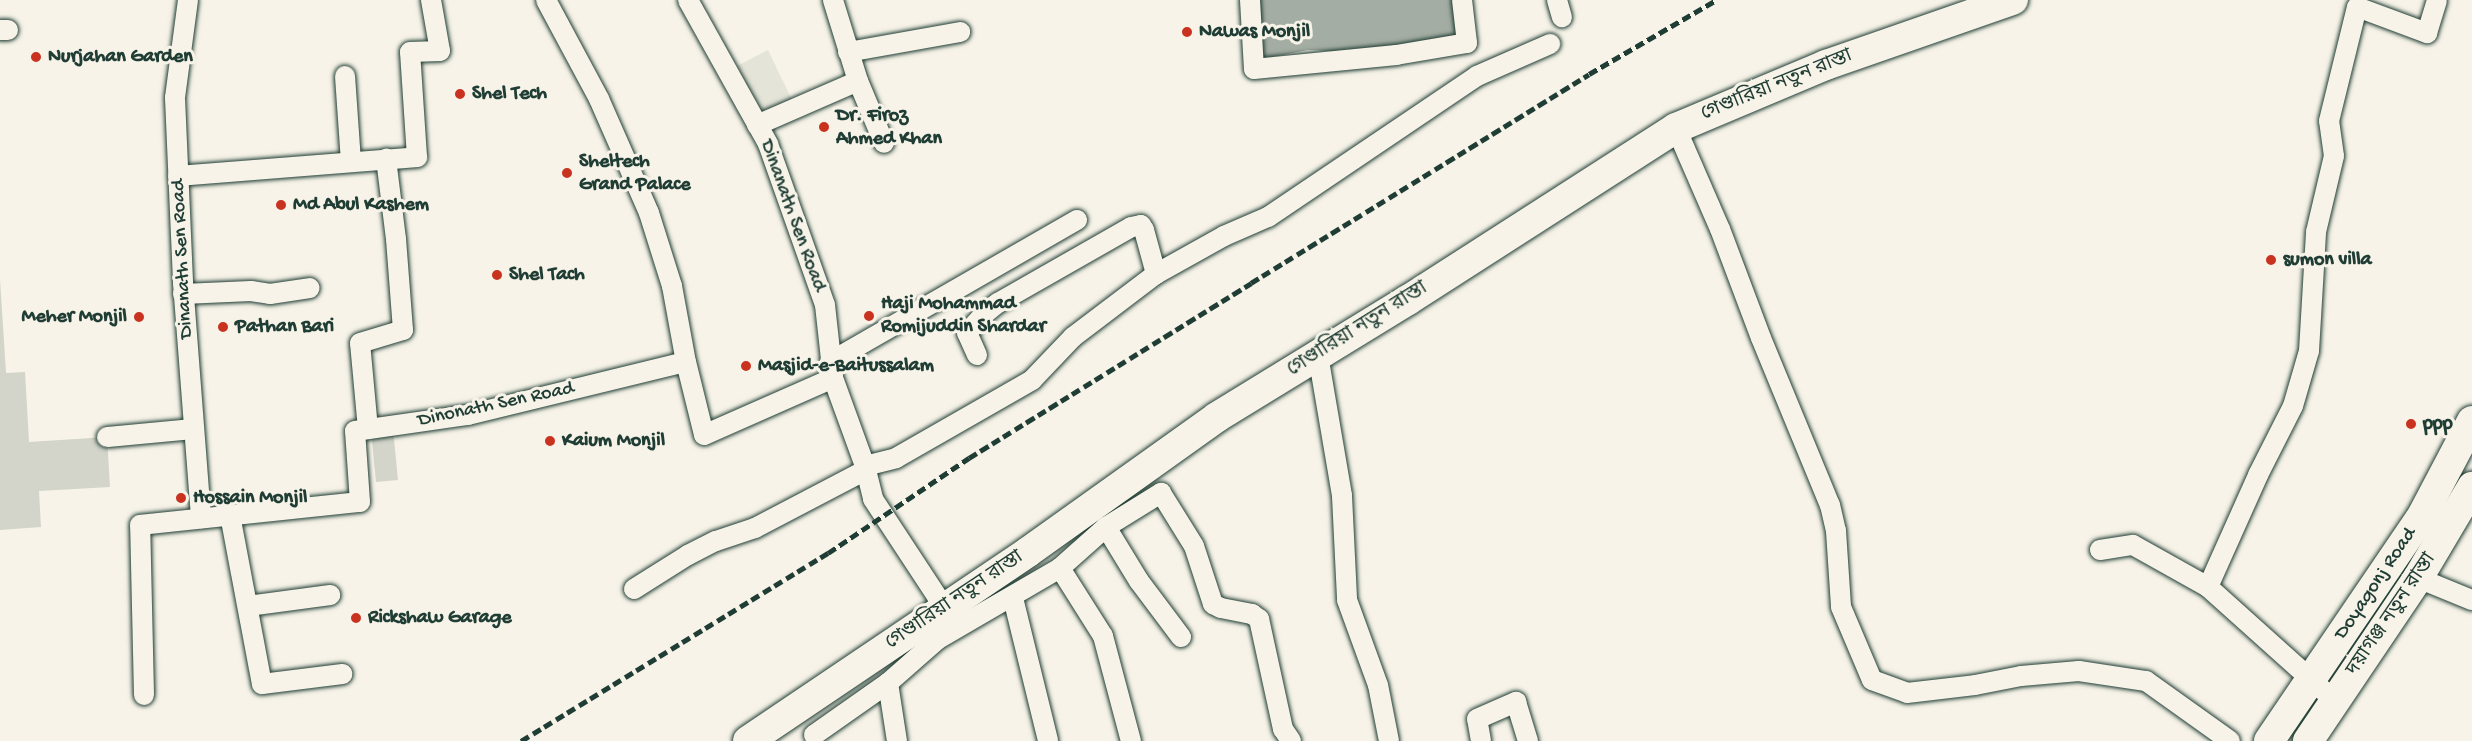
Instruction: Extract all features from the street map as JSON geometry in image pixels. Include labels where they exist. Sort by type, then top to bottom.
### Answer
[{"type":"main road","name":"গেণ্ডারিয়া নতুন রাস্তা","points":[[748,741],[1028,552],[1217,417],[1676,128],[1826,65],[2013,0]]},
{"type":"main road","name":"Doyagonj Road","points":[[2270,741],[2423,514],[2472,421]]},
{"type":"main road","name":"দয়াগঞ্জ নতুন রাস্তা","points":[[2308,741],[2418,578],[2472,487]]},
{"type":"main road","points":[[2331,651],[2357,667]]},
{"type":"street","name":"Dinanath Sen Road","points":[[188,0],[175,98],[183,294],[201,518]]},
{"type":"street","points":[[178,176],[417,157],[410,52],[440,51],[431,0]]},
{"type":"street","points":[[546,0],[599,99],[649,213],[672,286],[686,362],[704,435],[831,370],[1077,220]]},
{"type":"street","name":"Dinanath Sen Road","points":[[688,0],[772,154],[825,305],[831,370],[866,468],[873,499],[944,607]]},
{"type":"street","points":[[833,0],[858,81],[884,143]]},
{"type":"street","points":[[1250,0],[1254,69],[1396,55],[1467,43],[1462,0]]},
{"type":"street","points":[[2208,587],[2258,475],[2293,406],[2309,351],[2316,232],[2334,156],[2329,121],[2357,7],[2427,33],[2437,0]]},
{"type":"street","points":[[848,52],[960,32]]},
{"type":"street","points":[[634,589],[688,555],[716,541],[755,528],[866,468],[896,458],[1032,380],[1073,337],[1156,274],[1224,236],[1268,217],[1477,76],[1550,44]]},
{"type":"street","points":[[345,76],[351,161]]},
{"type":"street","points":[[757,125],[858,81]]},
{"type":"street","points":[[1676,128],[1720,229],[1761,338],[1830,505],[1836,531],[1841,607],[1872,680],[1907,693],[1975,686],[2021,676],[2079,671],[2146,681],[2230,741]]},
{"type":"street","points":[[144,695],[140,525],[360,502],[355,431],[368,429],[360,343],[404,330],[386,159]]},
{"type":"street","points":[[977,355],[967,333],[983,315],[998,303],[1131,227],[1140,225],[1144,230],[1156,274]]},
{"type":"street","points":[[183,294],[251,291],[270,294],[310,288]]},
{"type":"street","points":[[1318,355],[1342,496],[1347,600],[1378,685],[1389,741]]},
{"type":"street","name":"Dinonath Sen Road","points":[[368,429],[468,416],[686,362]]},
{"type":"street","points":[[107,437],[194,429]]},
{"type":"street","points":[[814,735],[888,683],[938,639],[1013,598],[1060,568],[1106,527],[1161,493],[1194,546],[1213,604],[1221,608],[1252,614],[1258,619],[1283,729],[1291,741]]},
{"type":"street","points":[[230,515],[262,684],[342,674]]},
{"type":"street","points":[[1106,527],[1139,581],[1181,637]]},
{"type":"street","points":[[2100,550],[2133,545],[2208,587],[2334,700]]},
{"type":"street","points":[[1060,568],[1103,636],[1131,741]]},
{"type":"street","points":[[2418,578],[2472,600]]},
{"type":"street","points":[[248,606],[330,595]]},
{"type":"street","points":[[1013,598],[1048,741]]},
{"type":"street","points":[[888,683],[897,741]]},
{"type":"street","points":[[1481,741],[1477,719],[1516,702],[1528,741]]},
{"type":"shaded area","points":[[1258,0],[1455,0],[1459,39],[1351,52],[1308,50],[1263,59]]},
{"type":"shaded area","points":[[768,50],[793,102],[760,119],[735,67]]},
{"type":"shaded area","points":[[0,279],[6,373],[25,372],[29,442],[107,437],[110,487],[39,491],[41,527],[0,530]]},
{"type":"shaded area","points":[[393,429],[398,480],[376,482],[371,431]]},
{"type":"railway","points":[[521,741],[828,553],[969,458],[1251,283],[1589,74],[1716,0]]},
{"type":"place","name":"Nawas Monjil","points":[[1187,32]]},
{"type":"place","name":"Nurjahan Garden","points":[[36,57]]},
{"type":"place","name":"Shel Tech","points":[[460,94]]},
{"type":"place","name":"Dr. Firoz Ahmed Khan","points":[[824,127]]},
{"type":"place","name":"Sheltech Grand Palace","points":[[567,173]]},
{"type":"place","name":"Md Abul Kashem","points":[[281,205]]},
{"type":"place","name":"sumon villa","points":[[2271,260]]},
{"type":"place","name":"Shel Tach","points":[[497,275]]},
{"type":"place","name":"Haji Mohammad Romijuddin Shardar","points":[[869,316]]},
{"type":"place","name":"Meher Monjil","points":[[139,317]]},
{"type":"place","name":"Pathan Bari","points":[[223,327]]},
{"type":"place","name":"Masjid-e-Baitussalam","points":[[746,366]]},
{"type":"place","name":"ppp","points":[[2411,424]]},
{"type":"place","name":"Kaium Monjil","points":[[550,441]]},
{"type":"place","name":"Hossain Monjil","points":[[181,498]]},
{"type":"place","name":"Rickshaw Garage","points":[[356,618]]}]
